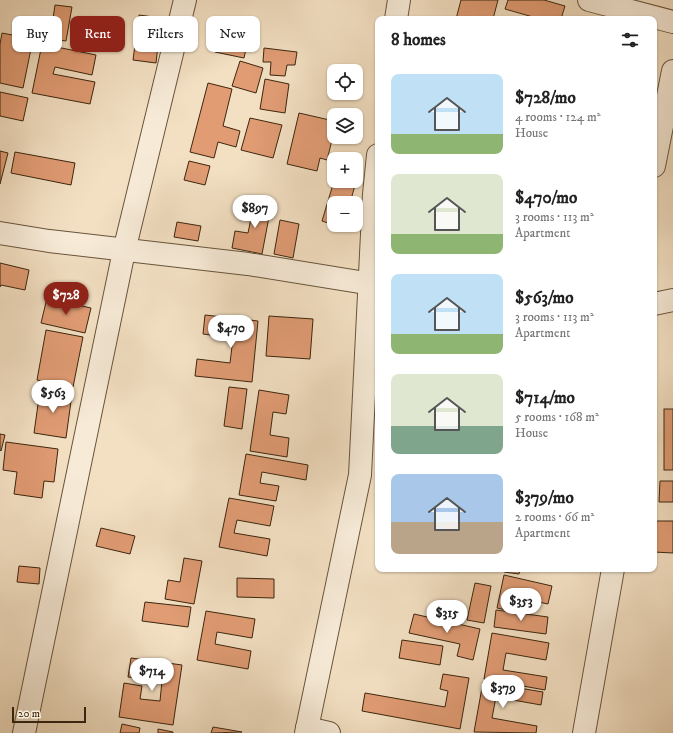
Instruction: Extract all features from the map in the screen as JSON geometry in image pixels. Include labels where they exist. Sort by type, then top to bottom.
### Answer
[{"type":"street","points":[[24,733],[124,251],[185,0]]},
{"type":"street","points":[[396,16],[399,0]]},
{"type":"street","points":[[589,0],[650,16]]},
{"type":"street","points":[[657,18],[673,22]]},
{"type":"street","points":[[657,151],[673,71]]},
{"type":"street","points":[[329,733],[306,731],[360,475],[374,285],[375,184]]},
{"type":"street","points":[[0,232],[48,241],[124,251],[248,264],[374,285]]},
{"type":"street","points":[[657,303],[673,300]]},
{"type":"street","points":[[584,733],[612,572]]},
{"type":"building","points":[[461,0],[498,0],[494,16],[457,16]]},
{"type":"building","points":[[508,0],[544,0],[565,6],[562,16],[530,16],[505,9]]},
{"type":"building","points":[[55,5],[72,7],[66,41],[62,40],[62,16],[53,16]]},
{"type":"building","points":[[2,33],[12,35],[12,52],[30,52],[23,88],[0,83],[0,44]]},
{"type":"building","points":[[62,48],[70,50],[70,52],[81,52],[96,55],[92,75],[55,67],[53,74],[95,82],[90,104],[32,93],[40,52],[62,52]]},
{"type":"building","points":[[264,48],[297,52],[295,65],[287,65],[285,76],[270,75],[271,62],[263,62]]},
{"type":"building","points":[[134,52],[157,52],[156,63],[133,60]]},
{"type":"building","points":[[215,52],[245,52],[244,58]]},
{"type":"building","points":[[240,61],[263,68],[256,93],[232,86]]},
{"type":"building","points":[[265,79],[289,84],[285,113],[260,109]]},
{"type":"building","points":[[208,83],[232,89],[223,126],[240,131],[236,147],[218,142],[214,158],[190,152]]},
{"type":"building","points":[[0,92],[28,98],[23,121],[0,116]]},
{"type":"building","points":[[299,113],[327,119],[327,144],[331,144],[329,152],[327,152],[327,160],[320,158],[317,171],[287,164]]},
{"type":"building","points":[[250,118],[282,125],[273,158],[241,150]]},
{"type":"building","points":[[0,151],[8,153],[0,184]]},
{"type":"building","points":[[15,152],[75,163],[71,185],[11,173]]},
{"type":"building","points":[[189,161],[210,166],[205,185],[184,180]]},
{"type":"building","points":[[332,188],[354,188],[352,196],[330,196]]},
{"type":"building","points":[[255,199],[272,201],[262,254],[232,248],[235,231],[248,233]]},
{"type":"building","points":[[327,204],[327,223],[322,221]]},
{"type":"building","points":[[280,220],[299,224],[293,258],[274,254]]},
{"type":"building","points":[[177,222],[201,226],[198,241],[174,237]]},
{"type":"building","points":[[0,263],[29,270],[25,290],[1,285],[0,287]]},
{"type":"building","points":[[47,298],[91,308],[85,333],[41,323]]},
{"type":"building","points":[[205,315],[258,321],[252,382],[195,376],[197,359],[230,363],[233,338],[203,334]]},
{"type":"building","points":[[269,316],[313,319],[310,359],[266,356]]},
{"type":"building","points":[[46,330],[83,337],[73,387],[37,380]]},
{"type":"building","points":[[229,387],[247,389],[242,429],[224,426]]},
{"type":"building","points":[[40,390],[72,394],[66,438],[34,433]]},
{"type":"building","points":[[259,390],[289,395],[286,414],[273,412],[270,435],[289,438],[287,457],[250,451]]},
{"type":"building","points":[[664,409],[673,409],[673,470],[664,470]]},
{"type":"building","points":[[0,434],[5,435],[1,451],[0,450]]},
{"type":"building","points":[[6,442],[58,449],[54,482],[44,481],[42,498],[14,494],[17,472],[3,470]]},
{"type":"building","points":[[246,454],[308,465],[306,480],[262,472],[260,483],[279,486],[276,501],[239,495]]},
{"type":"building","points":[[660,481],[673,481],[673,502],[659,502]]},
{"type":"building","points":[[229,498],[274,506],[270,526],[237,520],[234,533],[270,539],[267,556],[219,547]]},
{"type":"building","points":[[657,521],[673,521],[673,553],[657,552]]},
{"type":"building","points":[[101,528],[135,536],[130,554],[96,546]]},
{"type":"building","points":[[184,558],[202,561],[194,604],[165,599],[168,580],[180,582]]},
{"type":"building","points":[[19,566],[40,568],[39,584],[17,582]]},
{"type":"building","points":[[504,572],[519,572],[519,574]]},
{"type":"building","points":[[504,575],[552,586],[548,604],[514,597],[511,611],[497,608]]},
{"type":"building","points":[[237,578],[274,579],[274,598],[237,597]]},
{"type":"building","points":[[475,583],[491,586],[484,623],[467,620]]},
{"type":"building","points":[[145,602],[191,607],[188,627],[142,621]]},
{"type":"building","points":[[496,610],[548,617],[546,634],[494,627]]},
{"type":"building","points":[[206,611],[255,619],[252,638],[217,632],[215,644],[251,651],[248,669],[197,660]]},
{"type":"building","points":[[414,614],[480,629],[473,660],[457,656],[460,644],[409,633]]},
{"type":"building","points":[[492,633],[549,643],[546,660],[506,653],[503,670],[547,677],[545,690],[484,679]]},
{"type":"building","points":[[402,640],[443,646],[440,665],[399,658]]},
{"type":"building","points":[[131,658],[182,665],[173,725],[119,717],[124,683],[142,686],[140,699],[160,701],[162,681],[128,677]]},
{"type":"building","points":[[443,674],[469,678],[460,729],[362,711],[365,693],[445,707],[448,691],[440,689]]},
{"type":"building","points":[[483,682],[543,692],[541,705],[496,697],[492,718],[537,726],[536,733],[474,732]]},
{"type":"building","points":[[122,724],[140,728],[139,733],[120,733]]},
{"type":"building","points":[[213,727],[242,732],[211,733]]},
{"type":"building","points":[[158,729],[173,732],[173,733],[158,733]]}]
